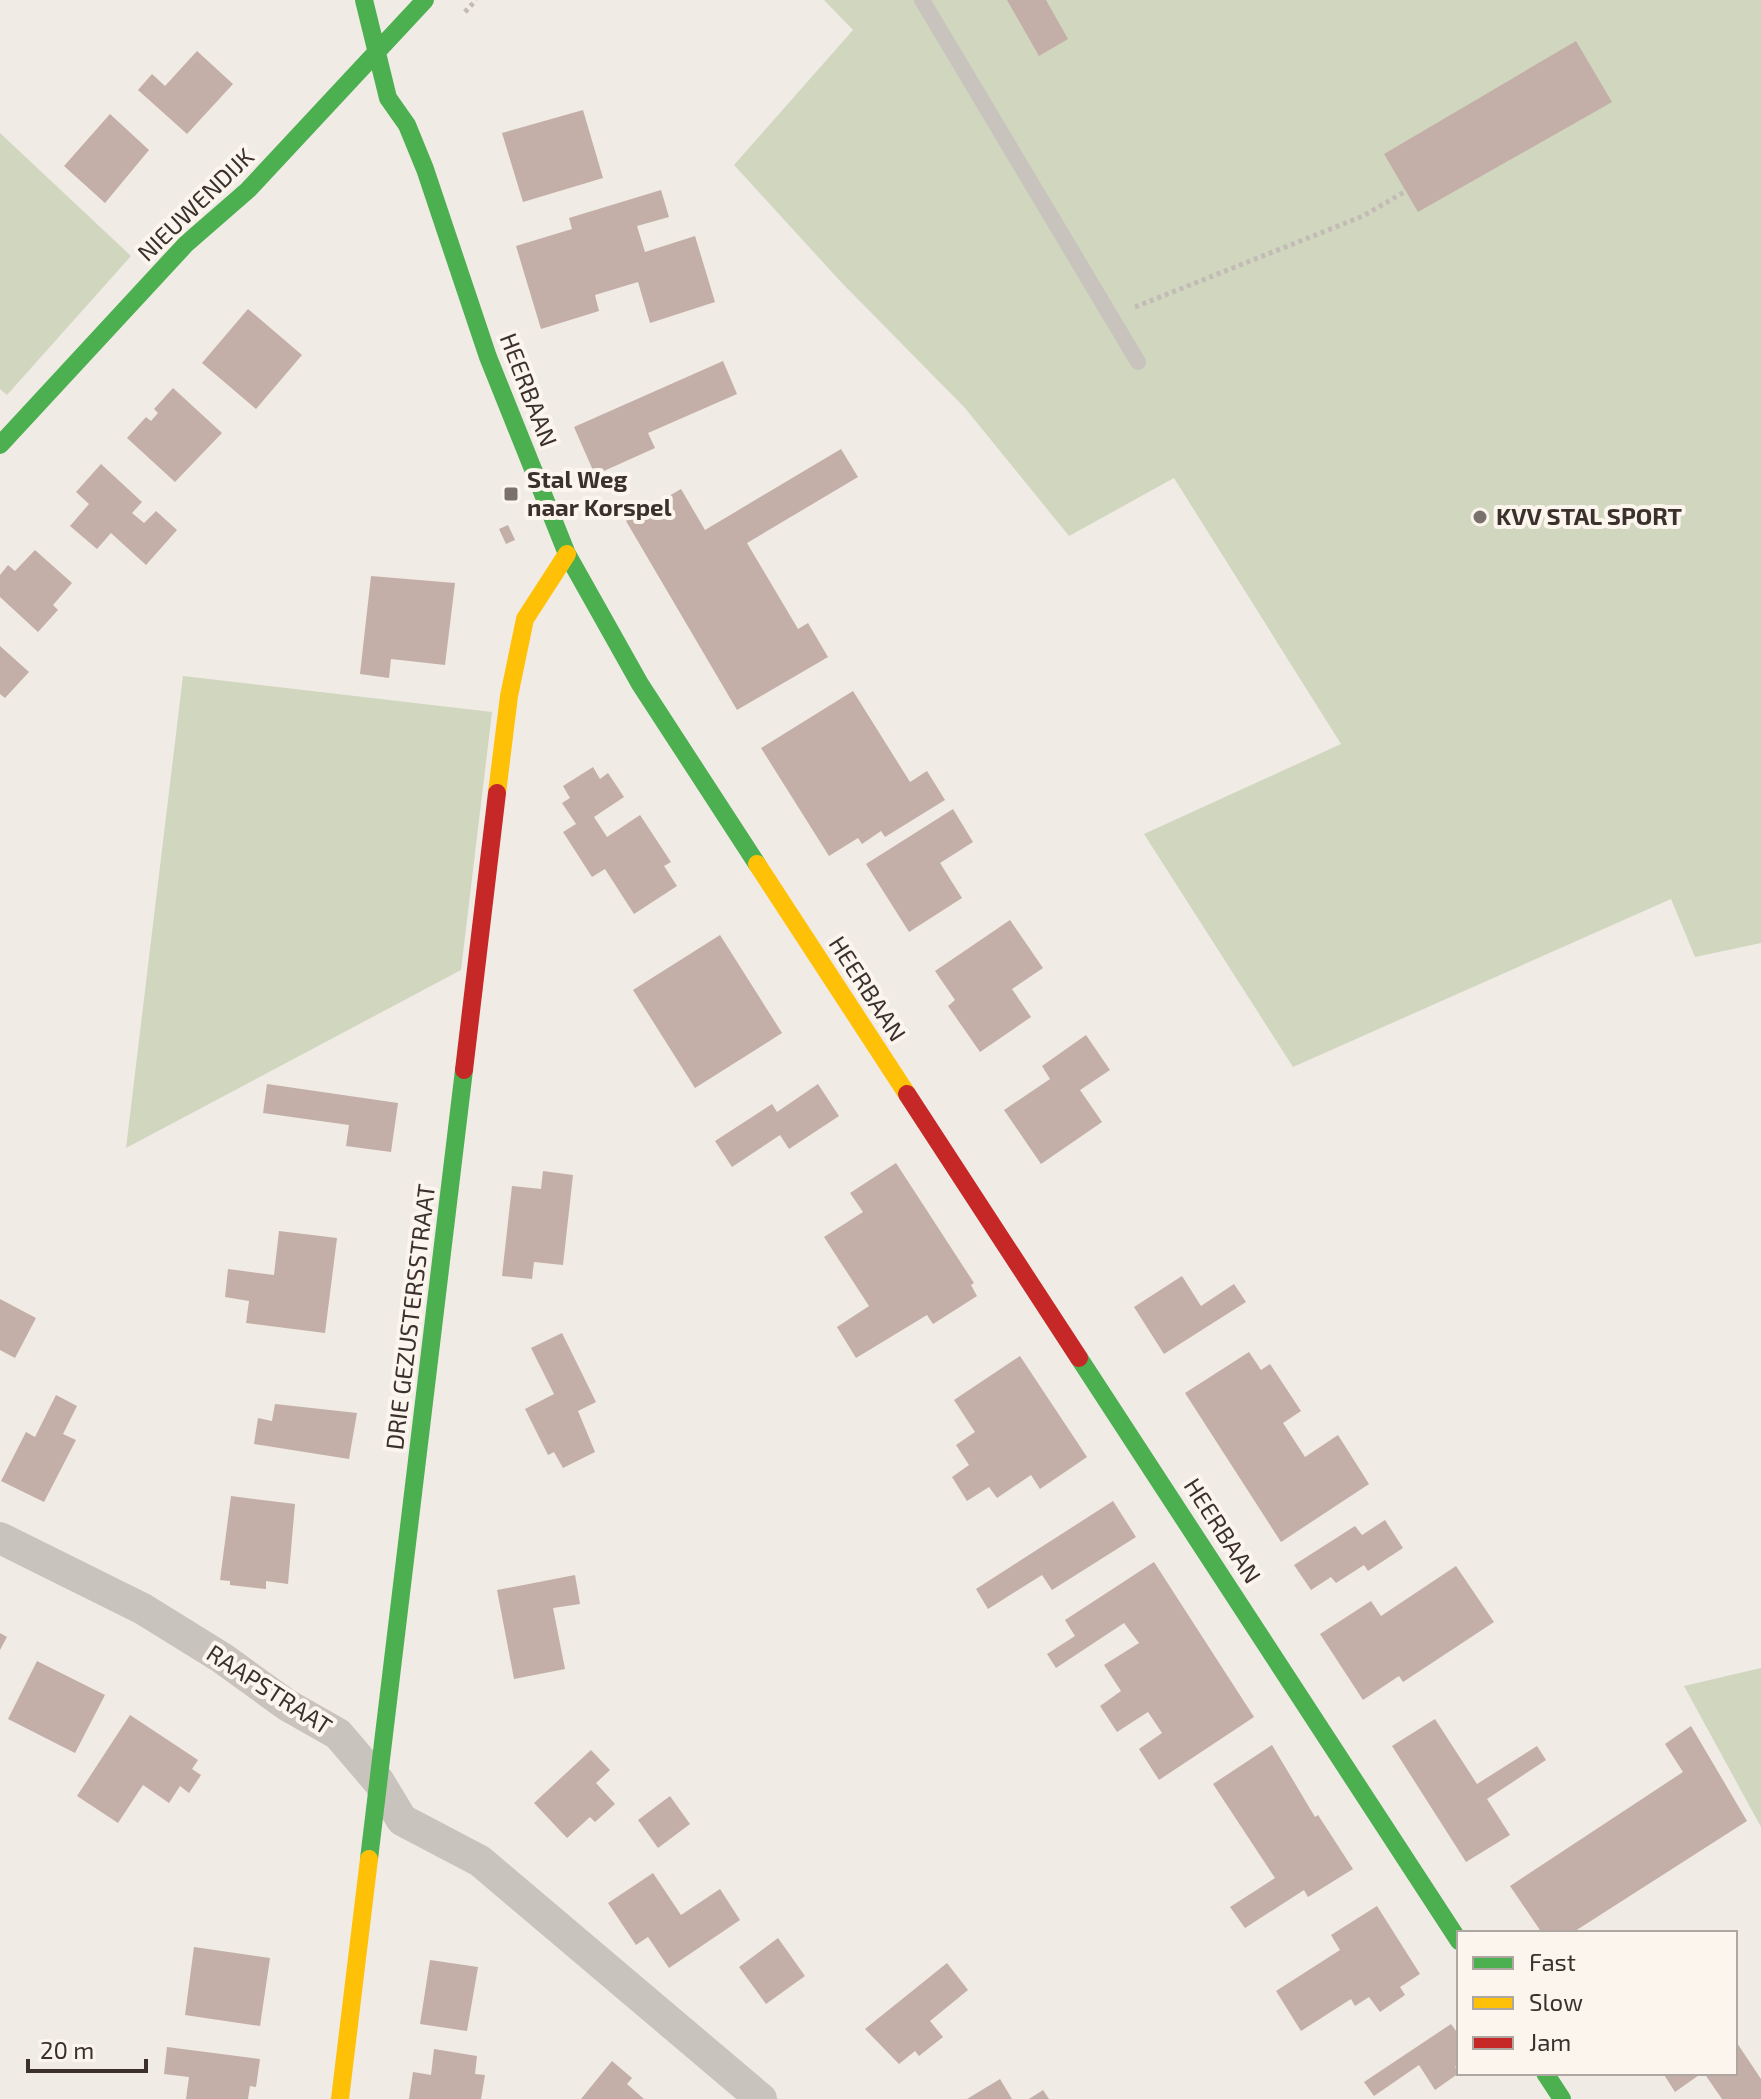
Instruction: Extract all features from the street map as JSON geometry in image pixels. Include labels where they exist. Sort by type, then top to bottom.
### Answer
[{"type":"street","name":"HEERBAAN","points":[[364,0],[388,98],[407,125],[425,169],[488,357],[567,554],[640,684],[1457,1938]]},
{"type":"street","name":"NIEUWENDIJK","points":[[0,445],[186,244],[248,190],[425,0]]},
{"type":"street","name":"DRIE GEZUSTERSSTRAAT","points":[[340,2099],[509,696],[525,619],[567,554]]},
{"type":"street","name":"RAAPSTRAAT","points":[[0,1538],[143,1609],[222,1658],[287,1705],[338,1734],[379,1782],[402,1820],[480,1861],[761,2099]]},
{"type":"street","points":[[1546,2075],[1562,2099]]},
{"type":"lane","points":[[922,0],[1138,362]]},
{"type":"path","points":[[1111,317],[1363,216],[1406,191]]},
{"type":"green space","name":"KVV STAL SPORT","points":[[824,0],[1761,0],[1761,943],[1695,957],[1671,899],[1293,1067],[1144,834],[1341,744],[1174,478],[1069,536],[965,408],[841,282],[734,165],[853,30]]},
{"type":"green space","points":[[0,133],[131,256],[7,395],[0,389]]},
{"type":"green space","points":[[183,676],[492,712],[461,970],[126,1148]]},
{"type":"green space","points":[[1761,1668],[1761,1827],[1684,1686]]},
{"type":"building","points":[[1007,0],[1046,0],[1068,39],[1039,56]]},
{"type":"building","points":[[1576,41],[1612,102],[1418,212],[1384,154]]},
{"type":"building","points":[[197,51],[233,84],[187,134],[138,90],[152,74],[165,86]]},
{"type":"building","points":[[583,110],[603,178],[523,202],[502,133]]},
{"type":"building","points":[[110,114],[149,150],[105,203],[64,166]]},
{"type":"building","points":[[661,190],[669,217],[637,226],[645,252],[695,236],[715,302],[650,323],[638,282],[595,295],[599,311],[541,329],[516,246],[572,229],[569,218]]},
{"type":"building","points":[[248,309],[302,355],[256,409],[202,363]]},
{"type":"building","points":[[723,361],[737,394],[648,433],[655,448],[595,475],[574,427]]},
{"type":"building","points":[[173,388],[222,433],[175,482],[127,438],[146,417],[151,421],[158,413],[154,409]]},
{"type":"building","points":[[841,449],[858,477],[747,543],[798,629],[808,623],[828,657],[737,710],[626,521],[681,489],[705,530]]},
{"type":"building","points":[[101,464],[142,502],[132,513],[144,523],[156,511],[177,530],[146,565],[111,533],[97,549],[70,526],[89,504],[76,492]]},
{"type":"building","points":[[508,525],[515,540],[506,544],[499,529]]},
{"type":"building","points":[[35,550],[72,583],[53,605],[58,610],[38,632],[0,597],[0,575],[8,565],[15,571]]},
{"type":"building","points":[[371,576],[455,583],[445,665],[391,659],[389,678],[360,674]]},
{"type":"building","points":[[0,646],[29,672],[5,698],[0,694]]},
{"type":"building","points":[[853,691],[910,782],[927,771],[945,800],[885,837],[881,831],[862,844],[858,838],[829,856],[761,748]]},
{"type":"building","points":[[593,767],[600,779],[608,773],[624,797],[594,817],[607,837],[640,815],[671,862],[664,866],[677,886],[634,914],[605,869],[592,877],[563,832],[576,824],[562,803],[570,798],[563,786]]},
{"type":"building","points":[[953,809],[973,842],[940,863],[962,898],[909,932],[866,864]]},
{"type":"building","points":[[1010,920],[1043,968],[1012,989],[1031,1017],[980,1052],[948,1006],[955,1000],[935,971]]},
{"type":"building","points":[[720,935],[782,1033],[695,1088],[633,990]]},
{"type":"building","points":[[1086,1035],[1110,1070],[1080,1090],[1102,1122],[1041,1164],[1004,1110],[1050,1079],[1042,1066]]},
{"type":"building","points":[[267,1084],[398,1103],[391,1152],[346,1146],[349,1125],[263,1113]]},
{"type":"building","points":[[818,1084],[839,1116],[789,1149],[780,1135],[732,1167],[715,1141],[772,1104],[777,1112]]},
{"type":"building","points":[[896,1163],[974,1283],[971,1285],[977,1296],[933,1324],[927,1315],[856,1358],[837,1327],[869,1306],[824,1237],[863,1212],[850,1193]]},
{"type":"building","points":[[543,1171],[573,1175],[563,1265],[534,1262],[532,1279],[502,1276],[512,1186],[541,1189]]},
{"type":"building","points":[[279,1231],[337,1238],[325,1333],[246,1323],[249,1301],[225,1297],[228,1269],[274,1275]]},
{"type":"building","points":[[1182,1276],[1201,1306],[1234,1284],[1246,1302],[1164,1354],[1134,1307]]},
{"type":"building","points":[[0,1299],[36,1318],[15,1358],[0,1350]]},
{"type":"building","points":[[562,1333],[596,1402],[578,1411],[595,1452],[563,1468],[554,1452],[548,1455],[525,1409],[554,1394],[531,1348]]},
{"type":"building","points":[[1249,1352],[1261,1370],[1270,1364],[1301,1411],[1283,1423],[1305,1457],[1338,1435],[1369,1484],[1281,1542],[1185,1393]]},
{"type":"building","points":[[1020,1356],[1087,1457],[1040,1489],[1031,1475],[997,1498],[989,1487],[967,1501],[952,1477],[969,1465],[956,1445],[975,1432],[954,1400]]},
{"type":"building","points":[[56,1395],[77,1406],[63,1434],[76,1440],[44,1502],[1,1481],[26,1432],[35,1437]]},
{"type":"building","points":[[275,1404],[357,1413],[349,1459],[254,1444],[258,1418],[272,1421]]},
{"type":"building","points":[[231,1496],[295,1504],[288,1584],[266,1581],[266,1589],[230,1585],[230,1581],[220,1580]]},
{"type":"building","points":[[1113,1501],[1136,1537],[1052,1590],[1042,1575],[988,1609],[976,1589]]},
{"type":"building","points":[[1385,1520],[1403,1548],[1368,1571],[1364,1565],[1336,1583],[1331,1577],[1311,1590],[1294,1565],[1355,1526],[1362,1535]]},
{"type":"building","points":[[1154,1562],[1254,1717],[1159,1780],[1139,1749],[1162,1733],[1148,1712],[1117,1732],[1100,1706],[1121,1691],[1104,1665],[1139,1643],[1124,1623],[1056,1668],[1047,1654],[1075,1636],[1065,1620]]},
{"type":"building","points":[[1456,1566],[1494,1622],[1403,1682],[1399,1676],[1363,1700],[1320,1634],[1371,1601],[1381,1616]]},
{"type":"building","points":[[575,1575],[580,1604],[553,1608],[565,1669],[514,1679],[497,1590]]},
{"type":"building","points":[[0,1633],[7,1637],[0,1650]]},
{"type":"building","points":[[37,1661],[105,1695],[75,1753],[8,1719]]},
{"type":"building","points":[[130,1715],[198,1760],[192,1769],[201,1775],[189,1793],[180,1786],[169,1803],[143,1785],[118,1823],[77,1796]]},
{"type":"building","points":[[1435,1719],[1477,1784],[1537,1746],[1546,1760],[1487,1799],[1510,1835],[1466,1862],[1392,1746]]},
{"type":"building","points":[[1691,1726],[1747,1821],[1575,1931],[1541,1931],[1510,1886],[1683,1772],[1665,1744]]},
{"type":"building","points":[[1272,1745],[1315,1817],[1318,1815],[1353,1869],[1308,1897],[1304,1890],[1245,1928],[1230,1907],[1275,1878],[1213,1784]]},
{"type":"building","points":[[591,1750],[610,1770],[596,1783],[615,1804],[595,1822],[590,1817],[567,1838],[534,1803]]},
{"type":"building","points":[[670,1796],[690,1824],[658,1848],[638,1820]]},
{"type":"building","points":[[653,1873],[681,1915],[720,1889],[740,1920],[669,1968],[648,1937],[636,1945],[608,1903]]},
{"type":"building","points":[[1377,1906],[1420,1974],[1400,1987],[1405,1995],[1380,2012],[1369,1997],[1355,2006],[1351,1999],[1301,2031],[1276,1991],[1340,1950],[1331,1935]]},
{"type":"building","points":[[778,1938],[805,1976],[766,2004],[739,1967]]},
{"type":"building","points":[[194,1947],[270,1958],[260,2026],[185,2015]]},
{"type":"building","points":[[430,1960],[478,1967],[467,2031],[420,2024]]},
{"type":"building","points":[[947,1963],[968,1990],[930,2021],[943,2037],[919,2056],[915,2051],[899,2064],[865,2029]]},
{"type":"building","points":[[1451,2024],[1457,2032],[1457,2074],[1435,2090],[1419,2065],[1374,2096],[1364,2082]]},
{"type":"building","points":[[1737,2043],[1761,2079],[1761,2099],[1722,2099],[1705,2075],[1737,2075]]},
{"type":"building","points":[[167,2047],[260,2059],[256,2087],[250,2086],[248,2099],[186,2099],[189,2077],[164,2074]]},
{"type":"building","points":[[434,2049],[477,2056],[475,2074],[485,2075],[481,2099],[409,2099],[413,2072],[431,2075]]},
{"type":"building","points":[[612,2061],[632,2078],[627,2084],[644,2099],[581,2099]]},
{"type":"building","points":[[1664,2075],[1699,2075],[1675,2092]]},
{"type":"building","points":[[1000,2079],[1012,2099],[967,2099]]},
{"type":"building","points":[[1043,2090],[1049,2099],[1029,2099]]},
{"type":"traffic: fast","points":[[364,0],[388,98],[407,125],[425,169],[488,357],[567,554],[640,684],[757,864]]},
{"type":"traffic: fast","points":[[0,445],[186,244],[248,190],[425,0]]},
{"type":"traffic: fast","points":[[369,1859],[464,1070]]},
{"type":"traffic: fast","points":[[1079,1358],[1457,1938]]},
{"type":"traffic: fast","points":[[1546,2075],[1562,2099]]},
{"type":"traffic: slow","points":[[497,793],[509,696],[525,619],[567,554]]},
{"type":"traffic: slow","points":[[757,864],[907,1094]]},
{"type":"traffic: slow","points":[[340,2099],[369,1859]]},
{"type":"traffic: jam","points":[[464,1070],[497,793]]},
{"type":"traffic: jam","points":[[907,1094],[1079,1358]]},
{"type":"place","name":"Stal Weg naar Korspel","points":[[511,494]]},
{"type":"place","name":"KVV STAL SPORT","points":[[1480,517]]}]
